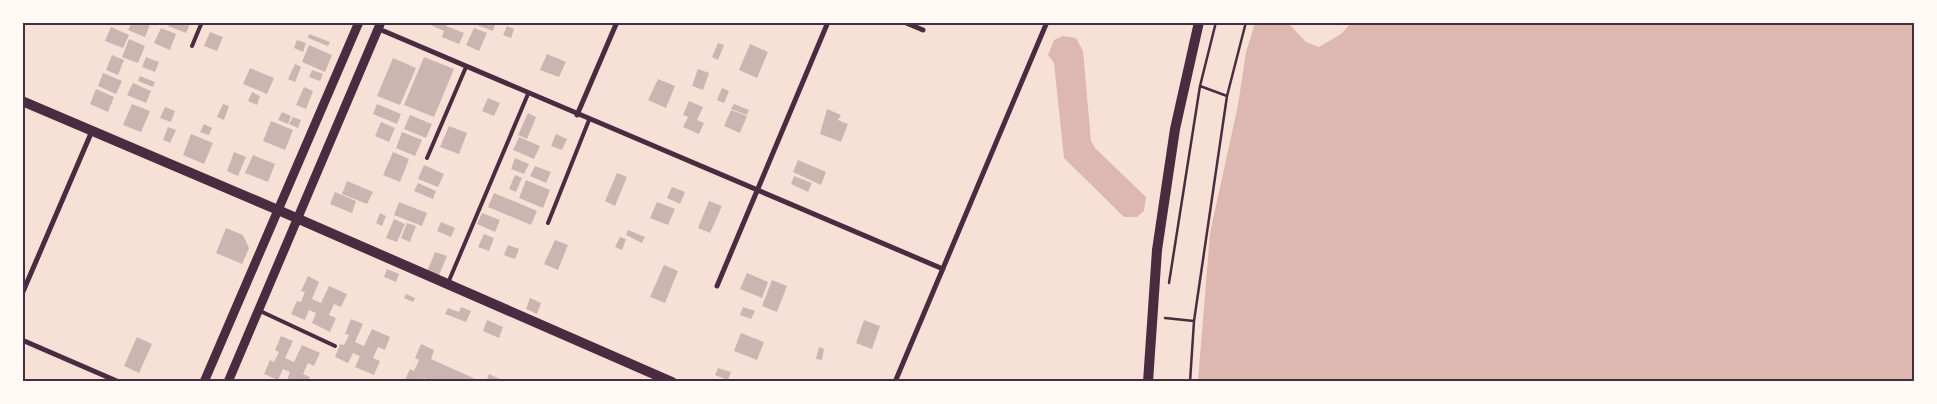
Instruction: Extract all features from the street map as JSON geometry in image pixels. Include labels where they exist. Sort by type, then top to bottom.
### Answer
[{"type":"main road","points":[[1148,382],[1157,250],[1175,129],[1199,22]]},
{"type":"main road","points":[[22,101],[297,218],[672,382]]},
{"type":"street","points":[[204,382],[359,22]]},
{"type":"street","points":[[578,115],[617,22]]},
{"type":"street","points":[[717,286],[828,22]]},
{"type":"street","points":[[904,22],[923,30]]},
{"type":"street","points":[[895,382],[1048,22]]},
{"type":"street","points":[[228,382],[380,26],[528,94],[943,269]]},
{"type":"street","points":[[22,294],[92,131]]},
{"type":"street","points":[[22,340],[119,382]]},
{"type":"lane","points":[[192,46],[202,22]]},
{"type":"lane","points":[[427,158],[466,67]]},
{"type":"lane","points":[[448,284],[528,94]]},
{"type":"lane","points":[[548,223],[589,120]]},
{"type":"lane","points":[[258,310],[335,346]]},
{"type":"path","points":[[1168,289],[1200,86],[1216,22]]},
{"type":"path","points":[[1190,382],[1194,321],[1227,96],[1246,22]]},
{"type":"path","points":[[1200,86],[1227,96]]},
{"type":"path","points":[[1163,318],[1194,321]]},
{"type":"shaded area","points":[[1352,22],[1914,23],[1914,381],[1198,381],[1210,233],[1238,105],[1246,52],[1255,23],[1288,23],[1306,42],[1319,47],[1341,34]]},
{"type":"shaded area","points":[[1063,36],[1076,38],[1083,51],[1091,141],[1095,148],[1146,197],[1144,211],[1137,217],[1124,217],[1064,158],[1054,63],[1048,55],[1054,40]]},
{"type":"building","points":[[132,22],[151,22],[145,37],[128,30]]},
{"type":"building","points":[[169,22],[191,22],[186,33],[168,26]]},
{"type":"building","points":[[424,22],[447,22],[446,26],[464,33],[459,44],[442,37],[444,31]]},
{"type":"building","points":[[478,22],[496,22],[493,31],[477,25]]},
{"type":"building","points":[[507,26],[514,29],[511,38],[503,35]]},
{"type":"building","points":[[111,27],[129,35],[123,48],[105,41]]},
{"type":"building","points":[[161,28],[176,34],[170,50],[154,43]]},
{"type":"building","points":[[474,28],[487,33],[479,51],[466,45]]},
{"type":"building","points":[[210,32],[223,37],[217,51],[204,46]]},
{"type":"building","points":[[309,34],[330,42],[328,46],[308,38]]},
{"type":"building","points":[[129,39],[145,46],[138,63],[122,57]]},
{"type":"building","points":[[297,40],[306,43],[303,52],[294,48]]},
{"type":"building","points":[[718,43],[724,45],[718,60],[712,57]]},
{"type":"building","points":[[750,44],[768,52],[757,78],[739,70]]},
{"type":"building","points":[[309,45],[332,55],[325,72],[302,62]]},
{"type":"building","points":[[547,54],[566,62],[559,77],[540,70]]},
{"type":"building","points":[[112,55],[124,60],[118,75],[106,70]]},
{"type":"building","points":[[146,57],[159,62],[155,72],[142,67]]},
{"type":"building","points":[[424,57],[454,69],[434,117],[404,105]]},
{"type":"building","points":[[393,58],[416,68],[400,105],[377,96]]},
{"type":"building","points":[[295,64],[301,67],[295,82],[288,79]]},
{"type":"building","points":[[250,68],[274,78],[267,94],[243,84]]},
{"type":"building","points":[[698,69],[709,73],[703,90],[692,86]]},
{"type":"building","points":[[312,70],[323,74],[320,81],[309,77]]},
{"type":"building","points":[[103,73],[122,81],[116,94],[98,86]]},
{"type":"building","points":[[140,76],[155,82],[153,87],[138,81]]},
{"type":"building","points":[[658,79],[675,86],[666,108],[648,100]]},
{"type":"building","points":[[133,83],[151,91],[146,103],[127,95]]},
{"type":"building","points":[[304,87],[313,91],[306,109],[296,105]]},
{"type":"building","points":[[722,88],[729,91],[724,103],[717,100]]},
{"type":"building","points":[[96,89],[114,97],[108,112],[90,104]]},
{"type":"building","points":[[252,92],[260,96],[257,105],[248,101]]},
{"type":"building","points":[[488,98],[500,103],[494,116],[482,111]]},
{"type":"building","points":[[689,101],[703,107],[697,120],[704,123],[699,134],[683,127],[688,117],[683,115]]},
{"type":"building","points":[[132,104],[150,111],[141,132],[123,125]]},
{"type":"building","points":[[223,104],[229,106],[224,120],[217,117]]},
{"type":"building","points":[[377,104],[401,114],[397,124],[373,114]]},
{"type":"building","points":[[734,104],[749,110],[747,115],[731,109]]},
{"type":"building","points":[[165,107],[175,111],[171,122],[160,118]]},
{"type":"building","points":[[827,109],[841,115],[838,120],[848,124],[841,142],[820,134]]},
{"type":"building","points":[[731,110],[747,116],[740,133],[724,126]]},
{"type":"building","points":[[282,112],[291,116],[288,124],[278,120]]},
{"type":"building","points":[[528,113],[536,117],[527,139],[518,135]]},
{"type":"building","points":[[410,115],[432,124],[426,138],[404,129]]},
{"type":"building","points":[[293,117],[301,120],[298,128],[289,124]]},
{"type":"building","points":[[271,121],[293,130],[285,150],[263,141]]},
{"type":"building","points":[[381,122],[395,128],[389,142],[375,136]]},
{"type":"building","points":[[204,124],[212,128],[209,135],[200,132]]},
{"type":"building","points":[[449,126],[467,133],[459,154],[440,147]]},
{"type":"building","points":[[168,127],[176,130],[170,143],[163,140]]},
{"type":"building","points":[[402,132],[422,140],[415,156],[396,148]]},
{"type":"building","points":[[191,134],[213,143],[204,164],[183,155]]},
{"type":"building","points":[[556,134],[567,139],[562,150],[551,146]]},
{"type":"building","points":[[519,137],[540,146],[534,159],[513,150]]},
{"type":"building","points":[[234,152],[246,157],[238,176],[227,171]]},
{"type":"building","points":[[393,152],[409,159],[400,182],[383,175]]},
{"type":"building","points":[[253,155],[275,164],[268,182],[245,173]]},
{"type":"building","points":[[515,158],[529,164],[524,174],[511,169]]},
{"type":"building","points":[[798,160],[826,172],[821,185],[793,172]]},
{"type":"building","points":[[424,165],[444,174],[438,187],[418,179]]},
{"type":"building","points":[[535,166],[551,172],[546,183],[530,176]]},
{"type":"building","points":[[617,173],[627,177],[615,206],[605,201]]},
{"type":"building","points":[[515,175],[522,178],[516,192],[509,189]]},
{"type":"building","points":[[794,176],[812,183],[808,192],[791,184]]},
{"type":"building","points":[[526,180],[550,190],[543,208],[519,198]]},
{"type":"building","points":[[347,181],[373,192],[367,204],[342,194]]},
{"type":"building","points":[[418,183],[436,191],[433,199],[414,191]]},
{"type":"building","points":[[672,187],[685,192],[680,204],[667,198]]},
{"type":"building","points":[[335,192],[356,201],[352,213],[330,204]]},
{"type":"building","points":[[494,193],[537,211],[531,225],[488,207]]},
{"type":"building","points":[[709,201],[722,206],[710,233],[698,228]]},
{"type":"building","points":[[399,202],[427,213],[422,226],[394,215]]},
{"type":"building","points":[[657,202],[675,209],[668,225],[650,218]]},
{"type":"building","points":[[380,213],[386,216],[382,226],[376,223]]},
{"type":"building","points":[[482,213],[500,220],[495,232],[477,224]]},
{"type":"building","points":[[394,219],[405,224],[397,242],[386,238]]},
{"type":"building","points":[[441,222],[455,228],[451,237],[437,231]]},
{"type":"building","points":[[407,223],[416,226],[410,242],[401,238]]},
{"type":"building","points":[[226,228],[243,235],[249,248],[242,264],[216,253]]},
{"type":"building","points":[[628,230],[645,237],[642,243],[626,235]]},
{"type":"building","points":[[484,234],[494,238],[489,251],[478,247]]},
{"type":"building","points":[[620,237],[626,239],[622,250],[615,247]]},
{"type":"building","points":[[555,240],[568,245],[558,270],[544,264]]},
{"type":"building","points":[[508,245],[519,249],[515,259],[504,255]]},
{"type":"building","points":[[435,252],[447,256],[438,278],[426,274]]},
{"type":"building","points":[[664,265],[678,271],[665,303],[650,297]]},
{"type":"building","points":[[387,269],[399,274],[396,282],[384,277]]},
{"type":"building","points":[[747,273],[768,282],[762,298],[740,289]]},
{"type":"building","points":[[308,276],[319,282],[312,299],[321,303],[329,286],[347,294],[341,307],[334,304],[329,315],[336,318],[330,332],[312,323],[316,313],[309,310],[305,320],[291,314],[297,301],[301,302],[305,292],[301,291]]},
{"type":"building","points":[[772,280],[787,286],[777,312],[762,306]]},
{"type":"building","points":[[406,294],[415,298],[413,302],[404,298]]},
{"type":"building","points":[[530,298],[541,303],[537,314],[526,309]]},
{"type":"building","points":[[461,307],[471,311],[466,322],[445,314],[448,308],[459,312]]},
{"type":"building","points":[[743,307],[755,311],[751,319],[740,315]]},
{"type":"building","points":[[351,319],[363,324],[355,342],[364,346],[372,329],[390,337],[385,350],[378,347],[373,358],[380,361],[374,375],[355,367],[360,356],[353,353],[348,363],[335,357],[340,344],[344,345],[349,335],[345,334]]},
{"type":"building","points":[[487,320],[503,327],[499,338],[483,331]]},
{"type":"building","points":[[864,320],[880,326],[872,349],[856,343]]},
{"type":"building","points":[[741,333],[764,342],[757,360],[734,351]]},
{"type":"building","points":[[281,336],[293,341],[285,358],[294,362],[302,345],[320,353],[314,366],[308,363],[303,374],[310,377],[308,382],[286,382],[290,372],[283,369],[278,380],[264,374],[270,360],[274,362],[279,352],[275,350]]},
{"type":"building","points":[[137,337],[152,344],[139,373],[124,366]]},
{"type":"building","points":[[421,344],[434,350],[431,359],[482,382],[432,382],[424,378],[423,382],[404,382],[410,369],[414,371],[419,360],[415,358]]},
{"type":"building","points":[[819,347],[824,349],[822,360],[816,359]]},
{"type":"building","points":[[718,368],[731,372],[728,380],[715,375]]},
{"type":"building","points":[[489,374],[506,382],[486,382]]}]
